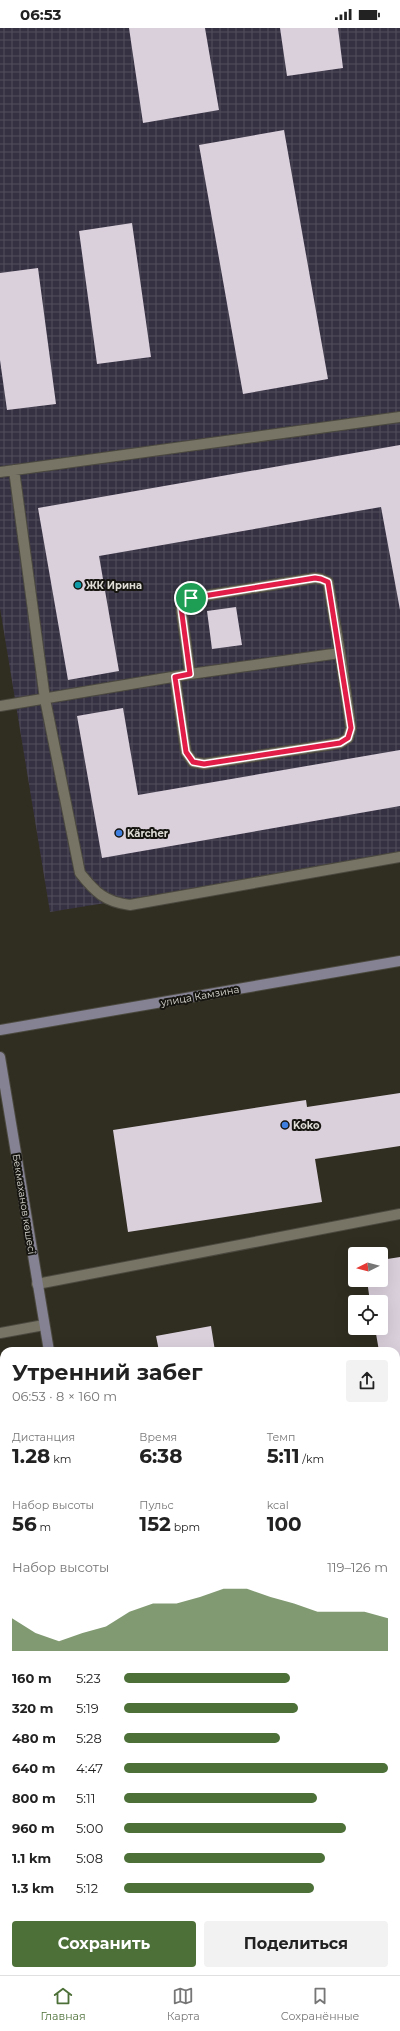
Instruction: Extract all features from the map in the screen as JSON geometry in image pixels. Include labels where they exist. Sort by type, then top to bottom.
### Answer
[{"type":"main road","name":"улица Камзина","points":[[0,1030],[400,961]]},
{"type":"main road","name":"Бекмаханов көшесі","points":[[0,1057],[48,1347]]},
{"type":"lane","points":[[0,472],[400,417]]},
{"type":"lane","points":[[14,470],[45,699],[80,873],[94,891],[115,903],[130,905],[400,857]]},
{"type":"lane","points":[[175,677],[186,752],[193,762],[204,764],[340,743],[348,738],[351,728],[328,582],[321,579],[315,578],[191,598],[184,601],[181,607],[190,674]]},
{"type":"lane","points":[[0,706],[190,674],[340,653]]},
{"type":"lane","points":[[37,1284],[400,1214]]},
{"type":"lane","points":[[0,1333],[44,1325]]},
{"type":"shaded area","points":[[0,28],[400,28],[400,855],[50,912],[0,608]]},
{"type":"building","points":[[129,28],[205,28],[219,110],[143,123]]},
{"type":"building","points":[[280,28],[338,28],[343,68],[287,76]]},
{"type":"building","points":[[284,130],[328,379],[243,394],[199,145]]},
{"type":"building","points":[[132,223],[151,357],[97,364],[79,231]]},
{"type":"building","points":[[38,268],[56,404],[7,410],[0,360],[0,273]]},
{"type":"building","name":"ЖК Ирина","points":[[400,445],[400,610],[381,507],[99,556],[119,671],[68,680],[38,508]]},
{"type":"building","points":[[236,607],[242,645],[212,649],[207,611]]},
{"type":"building","points":[[123,708],[138,795],[400,750],[400,806],[102,858],[77,716]]},
{"type":"building","points":[[400,1093],[400,1146],[315,1159],[322,1202],[128,1232],[113,1130],[306,1100],[307,1107]]},
{"type":"building","points":[[400,1257],[400,1347],[378,1347],[376,1335],[388,1335],[388,1295],[369,1295],[368,1287],[388,1287],[388,1259]]},
{"type":"building","points":[[211,1326],[214,1347],[158,1347],[156,1336]]},
{"type":"place","name":"ЖК Ирина","points":[[78,585]]},
{"type":"place","name":"Kärcher","points":[[119,833]]},
{"type":"place","name":"Koko","points":[[285,1125]]},
{"type":"route","points":[[315,578],[328,582],[351,728],[348,738],[340,743],[204,764],[193,762],[186,752],[175,677],[190,674],[181,607],[184,601],[191,598],[315,578]]}]
